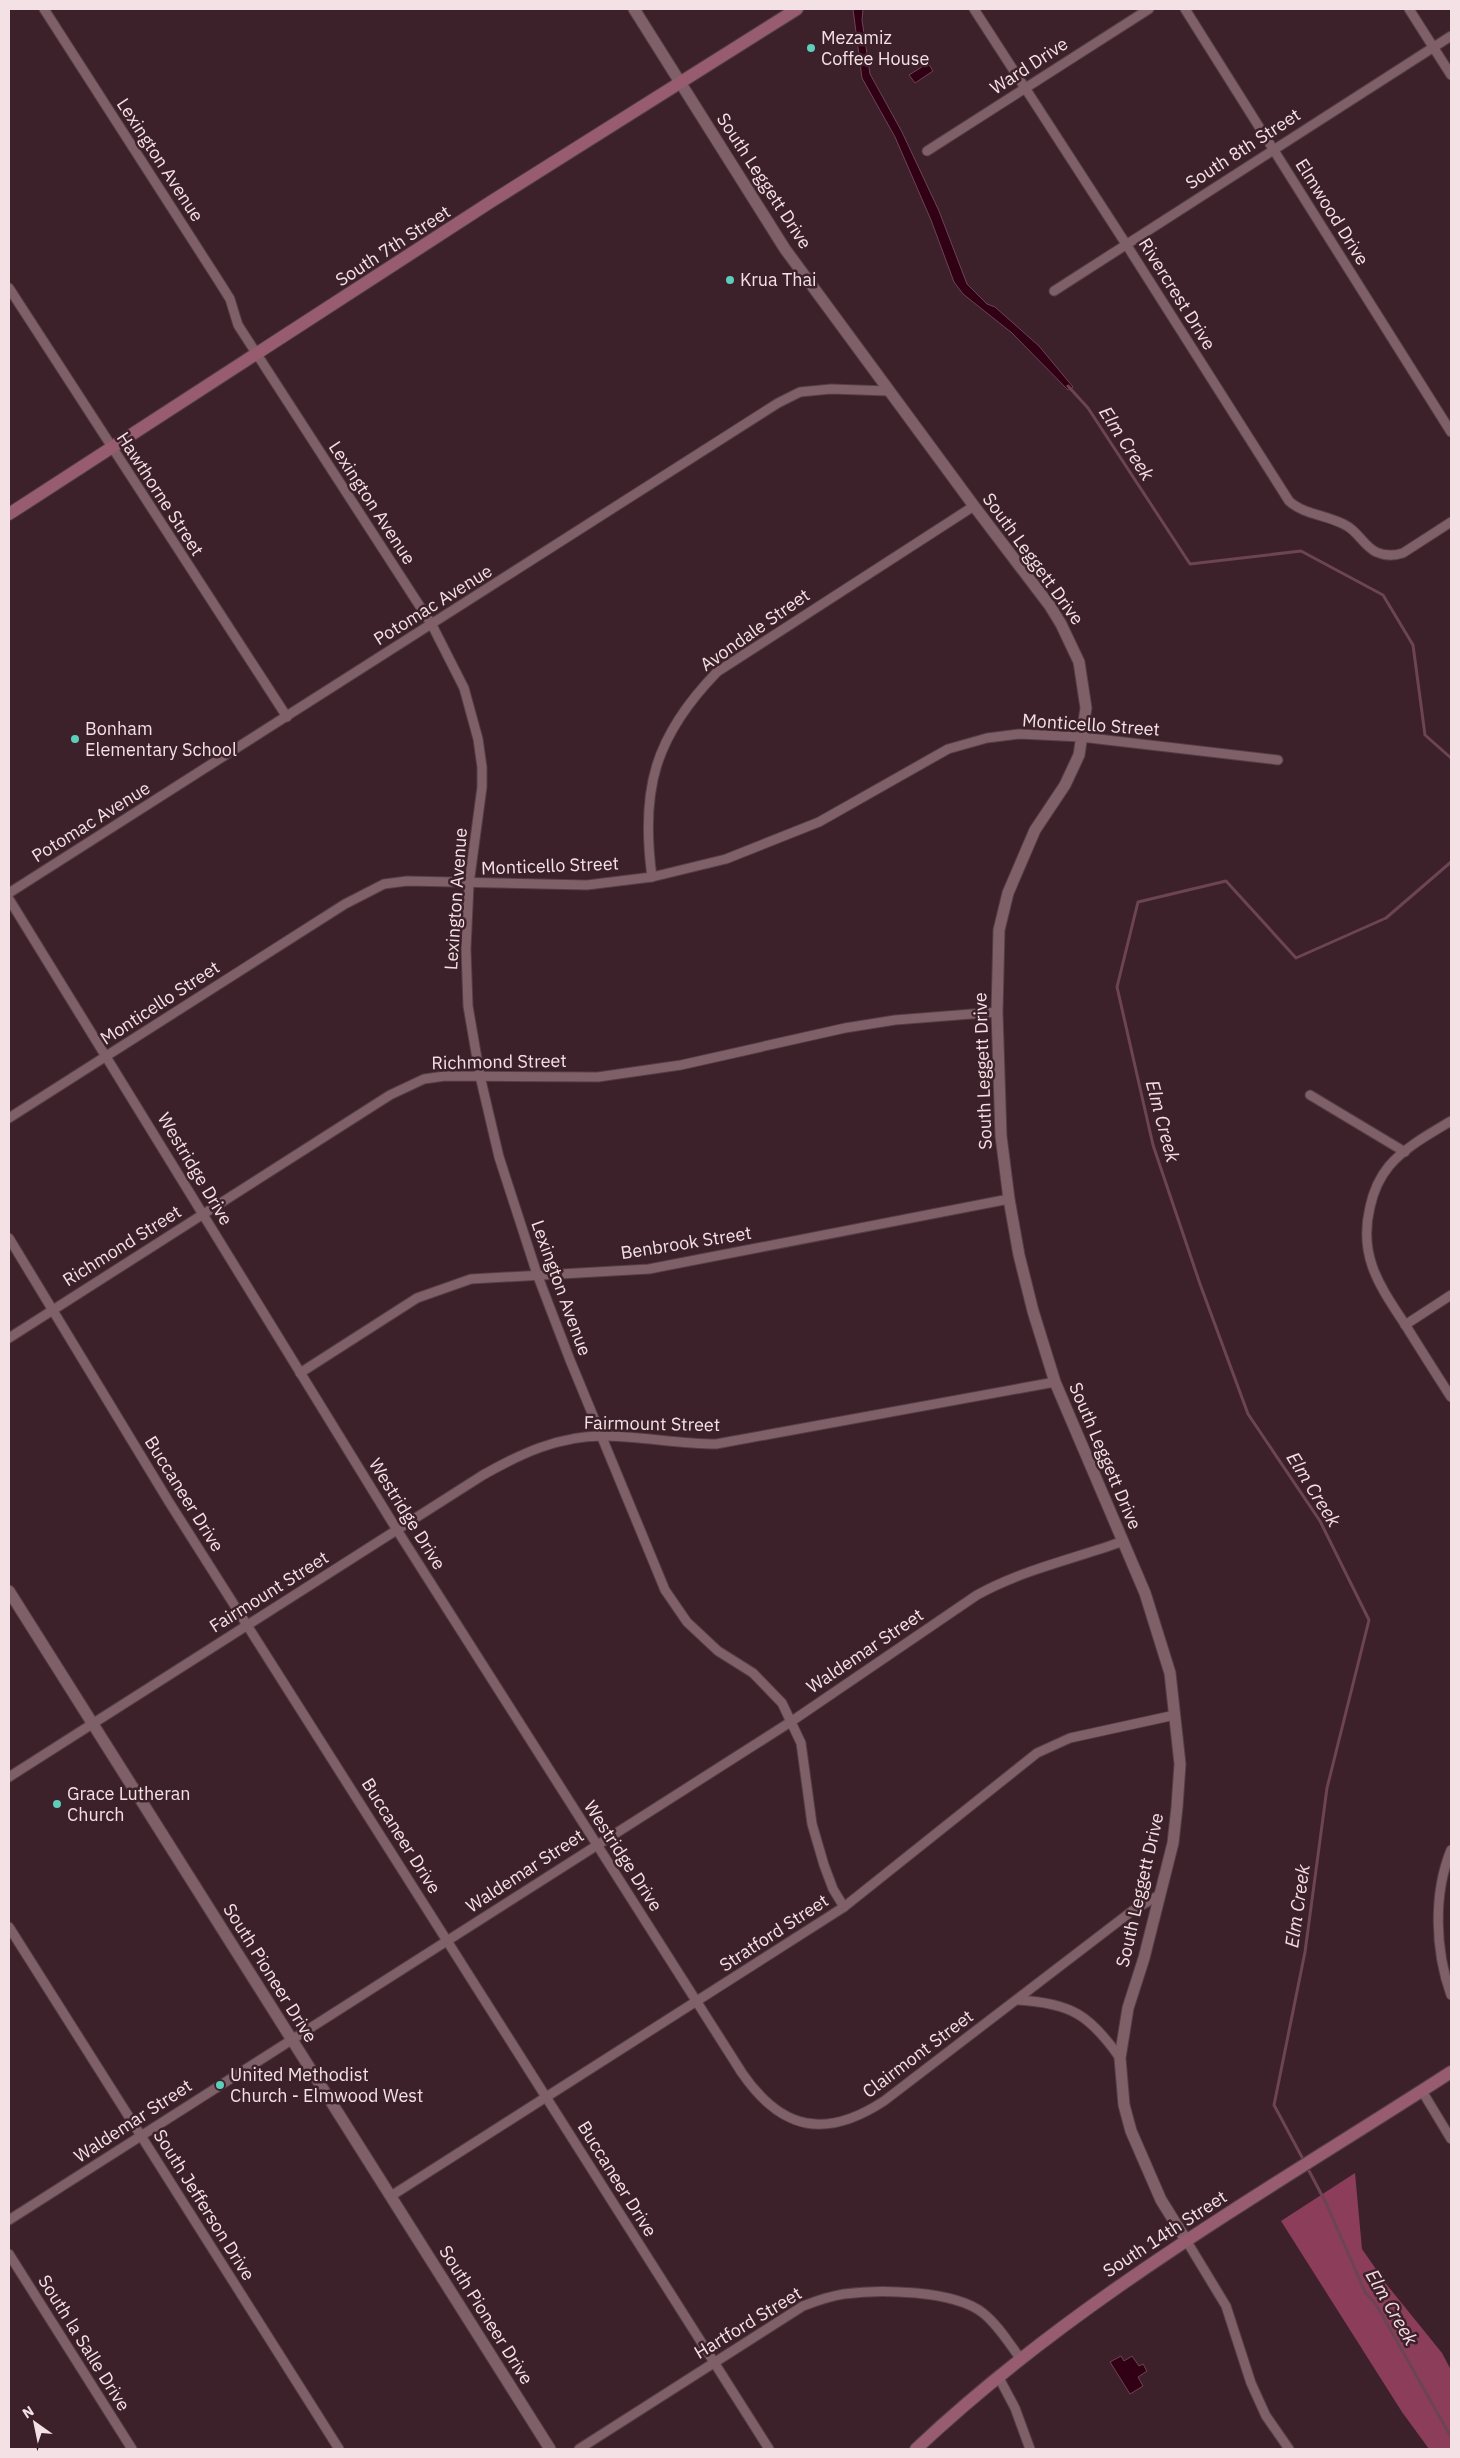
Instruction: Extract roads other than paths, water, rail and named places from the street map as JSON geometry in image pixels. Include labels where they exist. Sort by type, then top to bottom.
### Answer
[{"type":"main road","name":"South 7th Street","points":[[9,514],[110,447],[680,81],[796,9]]},
{"type":"main road","name":"South 14th Street","points":[[916,2449],[998,2376],[1098,2299],[1186,2240],[1451,2072]]},
{"type":"street","name":"Lexington Avenue","points":[[44,9],[230,299],[238,325],[256,354],[432,625],[464,688],[478,739],[482,786],[469,884],[466,949],[468,1006],[480,1076],[498,1157],[537,1274],[600,1436],[665,1590],[687,1622],[718,1651],[753,1673],[766,1685],[782,1703],[792,1721],[804,1759],[812,1824],[833,1889],[844,1907]]},
{"type":"street","name":"South Leggett Drive","points":[[634,9],[785,249],[888,391],[1050,606],[1071,642],[1079,662],[1086,708],[1079,755],[1065,785],[1035,830],[1008,893],[999,930],[998,1012],[1001,1136],[1009,1199],[1033,1311],[1055,1382],[1121,1542],[1145,1593],[1170,1673],[1180,1764],[1178,1807],[1173,1843],[1144,1958],[1128,2008],[1120,2058],[1124,2105],[1134,2138],[1160,2200],[1186,2240]]},
{"type":"street","name":"Rivercrest Drive","points":[[974,9],[1289,501],[1300,508],[1348,526],[1375,551],[1386,555],[1394,556],[1403,553],[1451,522]]},
{"type":"street","name":"Ward Drive","points":[[927,151],[1149,9]]},
{"type":"street","name":"Elmwood Drive","points":[[1185,9],[1451,432]]},
{"type":"street","points":[[1409,9],[1451,75]]},
{"type":"street","name":"South 8th Street","points":[[1054,291],[1451,36]]},
{"type":"street","name":"Hawthorne Street","points":[[9,288],[286,717]]},
{"type":"street","name":"Potomac Avenue","points":[[9,893],[778,403],[800,392],[831,389],[888,391]]},
{"type":"street","name":"Avondale Street","points":[[652,877],[647,838],[648,807],[653,782],[663,745],[695,695],[717,672],[974,506]]},
{"type":"street","name":"Monticello Street","points":[[9,1118],[345,904],[384,884],[408,881],[469,884],[587,884],[652,877],[726,859],[819,822],[948,749],[987,738],[1019,734],[1081,737],[1278,760]]},
{"type":"street","name":"Westridge Drive","points":[[9,899],[397,1530],[755,2091],[768,2104],[786,2116],[803,2122]]},
{"type":"street","name":"Richmond Street","points":[[9,1338],[404,1086],[424,1079],[480,1076],[598,1077],[681,1065],[862,1025],[895,1020],[998,1012]]},
{"type":"street","points":[[1310,1095],[1405,1152]]},
{"type":"street","points":[[1451,1121],[1405,1152],[1389,1166],[1374,1192],[1366,1223],[1368,1258],[1386,1298],[1451,1397]]},
{"type":"street","name":"Benbrook Street","points":[[300,1373],[416,1298],[471,1279],[649,1269],[1009,1199]]},
{"type":"street","name":"Buccaneer Drive","points":[[9,1238],[169,1502],[769,2449]]},
{"type":"street","points":[[1405,1325],[1451,1295]]},
{"type":"street","name":"Fairmount Street","points":[[9,1777],[483,1475],[526,1451],[565,1440],[600,1436],[685,1444],[716,1444],[1055,1382]]},
{"type":"street","name":"Waldemar Street","points":[[9,2220],[290,2039],[792,1721],[976,1595],[1000,1582],[1040,1567],[1081,1556],[1121,1542]]},
{"type":"street","name":"South Pioneer Drive","points":[[9,1591],[550,2449]]},
{"type":"street","name":"Stratford Street","points":[[391,2196],[698,2002],[844,1907],[1037,1753],[1070,1738],[1175,1715]]},
{"type":"street","points":[[1451,1850],[1442,1877],[1439,1927],[1442,1960],[1451,1995]]},
{"type":"street","name":"Clairmont Street","points":[[803,2122],[821,2125],[838,2124],[864,2114],[1018,2000],[1132,1911],[1159,1895]]},
{"type":"street","name":"South Jefferson Drive","points":[[9,1927],[339,2449]]},
{"type":"street","points":[[1018,2000],[1057,2004],[1070,2010],[1099,2030],[1120,2058]]},
{"type":"street","points":[[1422,2091],[1451,2139]]},
{"type":"street","points":[[1186,2240],[1226,2306],[1251,2383],[1266,2416],[1288,2449]]},
{"type":"street","name":"South la Salle Drive","points":[[9,2254],[132,2449]]},
{"type":"street","name":"Hartford Street","points":[[579,2449],[803,2306],[820,2299],[860,2292],[929,2296],[964,2303],[983,2313],[1001,2331],[1020,2358]]},
{"type":"street","points":[[998,2376],[1015,2408],[1030,2449]]},
{"type":"waterway","name":"Elm Creek","points":[[1068,386],[1088,408],[1190,564],[1301,551],[1383,595],[1413,645],[1425,735],[1451,758]]},
{"type":"waterway","name":"Elm Creek","points":[[1304,2161],[1274,2105],[1305,1952],[1327,1788],[1369,1620],[1320,1521],[1248,1414],[1200,1284],[1153,1145],[1117,987],[1138,902],[1226,881],[1296,958],[1386,918],[1451,862]]},
{"type":"waterway","name":"Elm Creek","points":[[1307,2167],[1327,2205],[1365,2292],[1377,2306],[1451,2437]]},
{"type":"place","name":"Mezamiz Coffee House","points":[[811,48]]},
{"type":"place","name":"Krua Thai","points":[[730,280]]},
{"type":"place","name":"Bonham Elementary School","points":[[75,739]]},
{"type":"place","name":"Grace Lutheran Church","points":[[57,1804]]},
{"type":"place","name":"United Methodist Church - Elmwood West","points":[[220,2085]]}]
